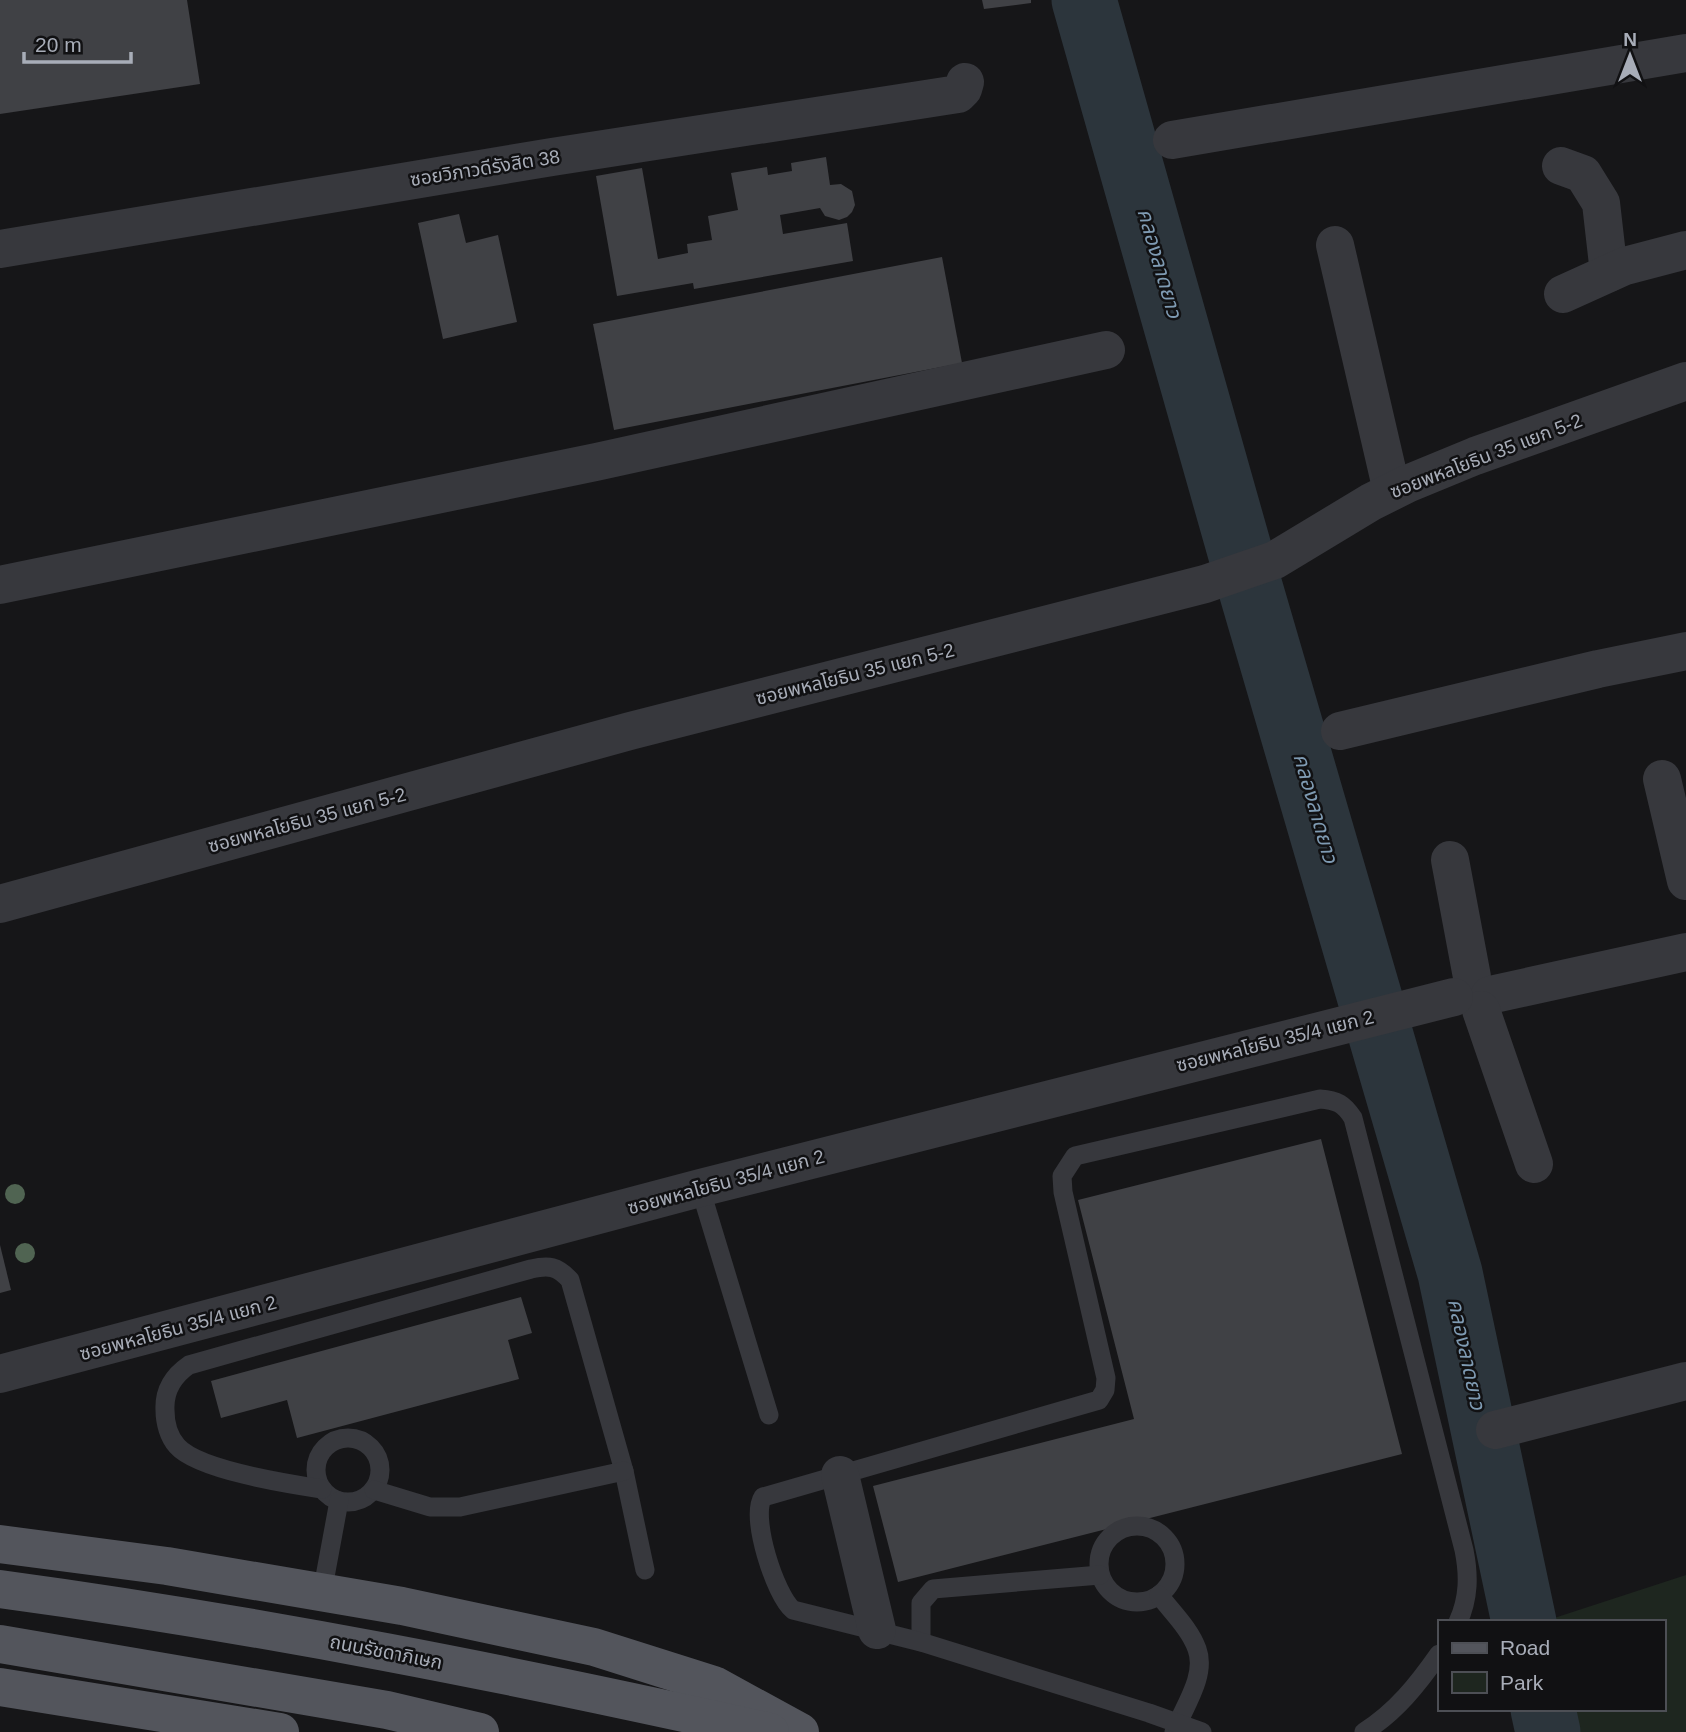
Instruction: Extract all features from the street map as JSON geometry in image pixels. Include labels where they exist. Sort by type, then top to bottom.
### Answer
[{"type":"main road","points":[[0,1544],[167,1566],[402,1606],[594,1647],[714,1685],[800,1732]]},
{"type":"main road","name":"ถนนรัชดาภิเษก","points":[[0,1589],[122,1606],[407,1656],[596,1693],[770,1732]]},
{"type":"main road","points":[[0,1644],[387,1710],[480,1732]]},
{"type":"main road","points":[[0,1687],[280,1732]]},
{"type":"street","points":[[1172,139],[1686,53]]},
{"type":"street","name":"ซอยวิภาวดีรังสิต 38","points":[[0,249],[552,157],[958,94],[965,82]]},
{"type":"street","points":[[1562,166],[1583,174],[1601,203],[1609,273]]},
{"type":"street","points":[[1335,245],[1392,491]]},
{"type":"street","points":[[1563,295],[1625,266],[1686,250]]},
{"type":"street","points":[[0,585],[609,459],[1106,350]]},
{"type":"street","name":"ซอยพหลโยธิน 35 แยก 5-2","points":[[0,904],[630,732],[1205,584],[1275,559],[1392,491],[1475,456],[1686,381]]},
{"type":"street","points":[[1340,732],[1598,669],[1686,651]]},
{"type":"street","points":[[1662,779],[1686,881]]},
{"type":"street","points":[[1450,860],[1474,995],[1534,1164]]},
{"type":"street","name":"ซอยพหลโยธิน 35/4 แยก 2","points":[[0,1374],[700,1188],[1343,1024],[1686,952]]},
{"type":"street","points":[[1495,1430],[1686,1381]]},
{"type":"street","points":[[840,1475],[877,1630]]},
{"type":"lane","points":[[1202,1732],[1176,1728],[921,1642],[793,1610],[787,1605],[775,1580],[762,1538],[758,1510],[763,1497],[1099,1400],[1105,1390],[1106,1378],[1063,1192],[1062,1176],[1075,1156],[1320,1099],[1335,1100],[1346,1106],[1353,1118],[1464,1550],[1468,1584],[1459,1620]]},
{"type":"lane","points":[[700,1188],[769,1415]]},
{"type":"lane","points":[[322,1489],[316,1471],[321,1452],[330,1443],[349,1438],[367,1444],[379,1459],[380,1478],[374,1490],[359,1501],[339,1501],[322,1489],[230,1470],[186,1454],[178,1447],[166,1425],[165,1398],[173,1379],[189,1365],[547,1266],[558,1268],[570,1280],[624,1471],[645,1570]]},
{"type":"lane","points":[[374,1490],[430,1507],[452,1507],[624,1471]]},
{"type":"lane","points":[[322,1593],[339,1501]]},
{"type":"lane","points":[[1130,1525],[1149,1527],[1165,1537],[1174,1553],[1175,1572],[1171,1581],[1159,1595],[1148,1600],[1125,1600],[1105,1586],[1100,1575],[1099,1556],[1107,1540],[1130,1525]]},
{"type":"lane","points":[[921,1642],[921,1603],[933,1588],[1100,1575]]},
{"type":"lane","points":[[1159,1595],[1191,1636],[1199,1657],[1196,1679],[1176,1728]]},
{"type":"lane","points":[[1364,1732],[1388,1716],[1410,1693],[1438,1655]]},
{"type":"green space","points":[[1686,1575],[1686,1732],[1565,1732],[1560,1711],[1665,1711],[1665,1620],[1548,1620]]},
{"type":"building","points":[[0,0],[187,0],[200,84],[0,114]]},
{"type":"building","points":[[982,0],[1031,0],[1031,3],[984,9]]},
{"type":"building","points":[[826,157],[830,185],[841,184],[852,191],[855,205],[852,212],[839,220],[825,216],[820,208],[780,215],[783,234],[847,223],[853,261],[694,289],[693,283],[617,296],[596,176],[642,168],[658,259],[688,253],[687,244],[712,240],[708,216],[738,210],[731,173],[767,167],[768,175],[792,171],[791,163]]},
{"type":"building","points":[[459,214],[466,243],[498,235],[517,322],[443,339],[418,223]]},
{"type":"building","points":[[942,257],[962,363],[614,430],[593,324]]},
{"type":"building","points":[[1321,1139],[1402,1454],[898,1582],[873,1486],[1134,1419],[1078,1200]]},
{"type":"building","points":[[0,1245],[11,1290],[0,1293]]},
{"type":"building","points":[[521,1297],[532,1333],[508,1340],[519,1379],[297,1438],[287,1400],[221,1418],[211,1381]]},
{"type":"waterway","name":"คลองลาดยาว","points":[[1084,0],[1244,566],[1450,1273],[1524,1620]]},
{"type":"waterway","name":"คลองลาดยาว","points":[[1543,1711],[1548,1732]]}]
